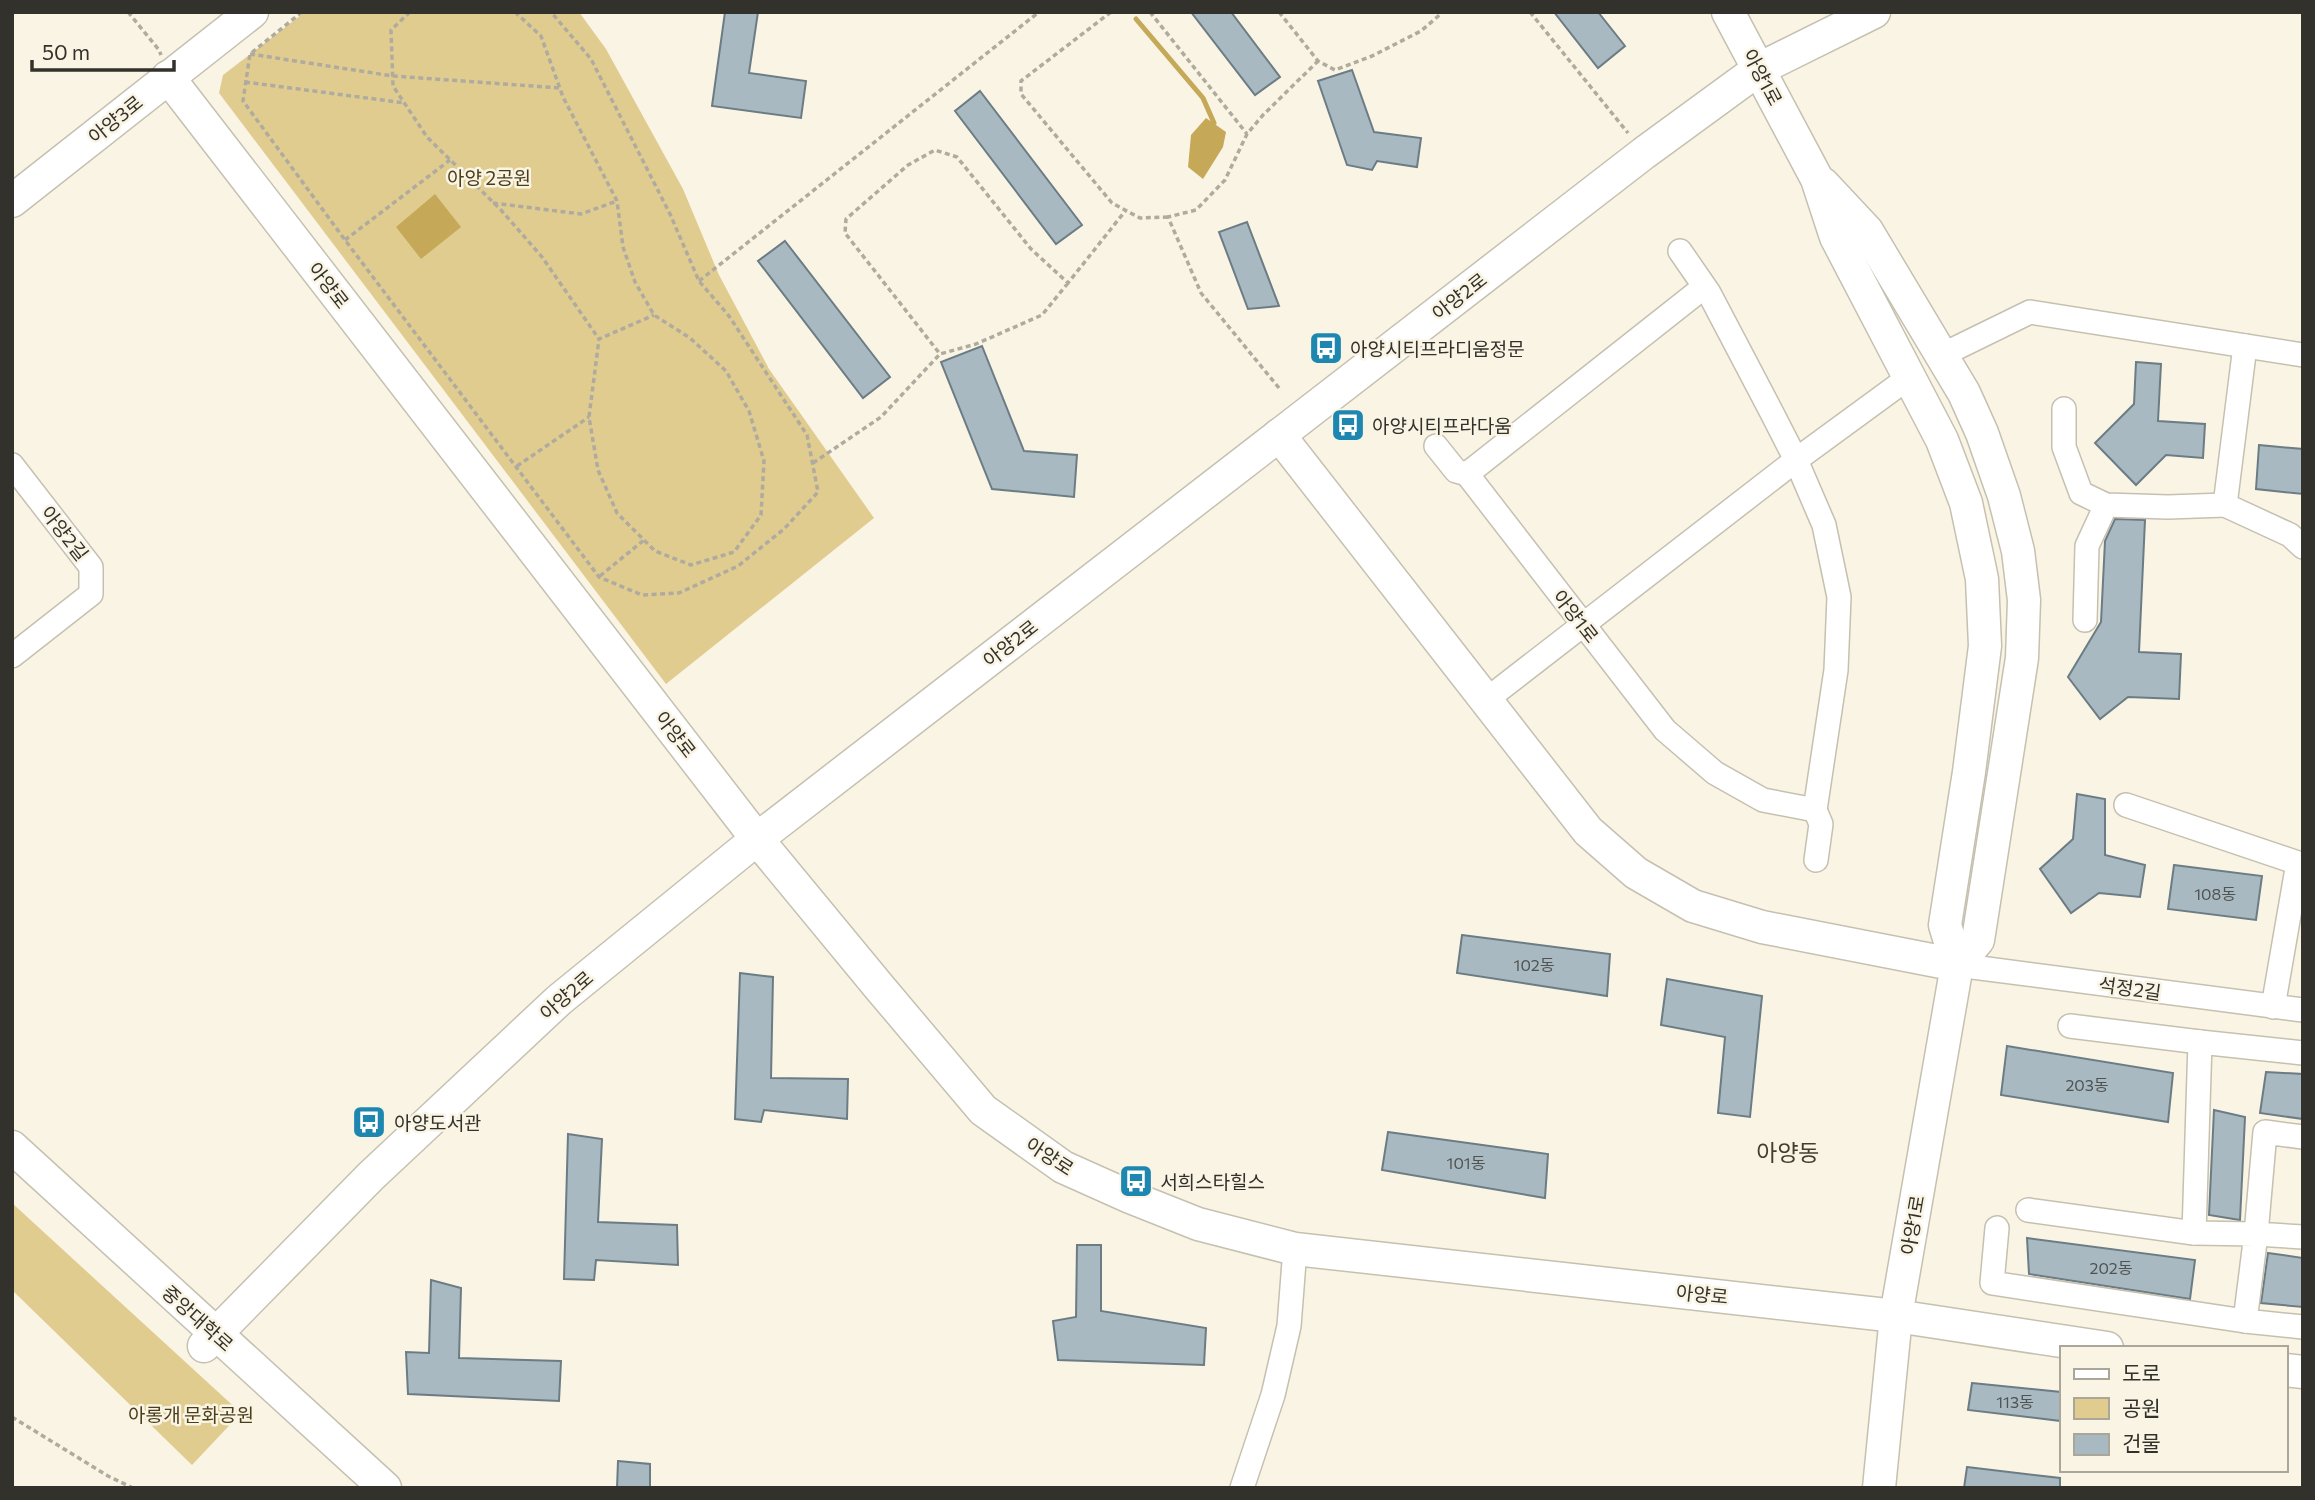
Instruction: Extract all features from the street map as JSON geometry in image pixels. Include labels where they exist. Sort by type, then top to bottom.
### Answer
[{"type":"street","name":"아양3로","points":[[12,201],[252,12]]},
{"type":"street","name":"아양1로","points":[[1728,12],[1817,179],[1836,237],[1942,440],[1966,503],[1982,579],[1985,646],[1945,925],[1957,965],[1896,1316],[1879,1488]]},
{"type":"street","name":"아양2로","points":[[210,1339],[372,1176],[559,1000],[757,839],[1644,153],[1759,69],[1874,12]]},
{"type":"street","name":"아양로","points":[[168,77],[757,839],[983,1110],[1063,1167],[1130,1198],[1198,1224],[1296,1248],[1896,1316],[2094,1346]]},
{"type":"street","name":"아양1로","points":[[1817,179],[1867,231],[1964,393],[1983,433],[2004,496],[2018,551],[2024,600],[2022,658],[1978,940],[1957,965]]},
{"type":"street","points":[[1680,251],[1704,287],[1796,460],[1824,526],[1839,597],[1836,670],[1815,810],[1821,824],[1815,860]]},
{"type":"street","points":[[1467,474],[1704,287]]},
{"type":"street","points":[[1942,355],[2030,312],[2303,355]]},
{"type":"street","points":[[2225,505],[2245,346]]},
{"type":"street","points":[[1486,700],[1796,460],[1908,378]]},
{"type":"street","points":[[2064,409],[2064,447],[2081,493],[2105,505],[2225,505],[2290,534],[2303,547]]},
{"type":"street","points":[[1279,435],[1588,831],[1636,873],[1693,906],[1762,927],[1957,965]]},
{"type":"street","name":"아양1로","points":[[1436,446],[1456,471],[1467,474],[1665,730],[1715,773],[1763,800],[1815,810]]},
{"type":"street","name":"아양2길","points":[[12,465],[91,567],[91,594],[12,656]]},
{"type":"street","points":[[2085,620],[2087,546],[2105,505]]},
{"type":"street","points":[[2126,805],[2300,858],[2273,1007]]},
{"type":"street","name":"석정2길","points":[[1957,965],[2303,1010]]},
{"type":"street","points":[[2070,1026],[2303,1053]]},
{"type":"street","points":[[2194,1233],[2200,1042]]},
{"type":"street","points":[[2245,1321],[2265,1132],[2303,1137]]},
{"type":"street","name":"중앙대학로","points":[[12,1147],[210,1339],[356,1488]]},
{"type":"street","name":"중앙대학로","points":[[12,1174],[385,1488]]},
{"type":"street","points":[[2028,1210],[2194,1233],[2303,1237]]},
{"type":"street","points":[[1997,1228],[1992,1283],[2245,1321],[2303,1327]]},
{"type":"street","points":[[1242,1488],[1273,1395],[1289,1326],[1296,1248]]},
{"type":"path","points":[[128,12],[159,50],[168,77]]},
{"type":"path","points":[[302,12],[250,54],[243,101],[599,577],[642,595],[678,593],[738,566],[784,529],[818,492],[807,435],[729,316],[699,281],[670,214],[591,59],[551,12]]},
{"type":"path","points":[[410,12],[391,30],[393,86],[427,137],[542,257],[599,339],[589,417],[598,470],[617,513],[655,551],[691,565],[734,552],[761,515],[764,461],[749,411],[726,371],[690,338],[654,315],[635,282],[623,247],[617,201],[560,88],[541,36],[515,12]]},
{"type":"path","points":[[699,281],[1039,12]]},
{"type":"path","points":[[1111,12],[1021,81],[1021,94],[1112,203],[1140,218],[1168,217],[1196,210],[1225,180],[1247,134],[1318,61]]},
{"type":"path","points":[[1150,12],[1247,134]]},
{"type":"path","points":[[1279,12],[1318,61],[1335,70],[1372,56],[1421,32],[1443,12]]},
{"type":"path","points":[[1531,12],[1644,153]]},
{"type":"path","points":[[250,54],[393,76],[560,88]]},
{"type":"path","points":[[245,82],[405,103]]},
{"type":"path","points":[[940,354],[845,233],[846,219],[908,164],[935,150],[957,156],[1031,249],[1068,283]]},
{"type":"path","points":[[345,240],[450,160]]},
{"type":"path","points":[[493,203],[581,214],[617,201]]},
{"type":"path","points":[[813,463],[881,417],[940,354],[976,344],[1042,315],[1126,210]]},
{"type":"path","points":[[1168,217],[1201,293],[1279,388]]},
{"type":"path","points":[[599,339],[654,315]]},
{"type":"path","points":[[517,466],[589,417]]},
{"type":"path","points":[[599,577],[645,540]]},
{"type":"path","points":[[12,1417],[108,1476],[133,1488]]},
{"type":"green space","name":"아양 2공원","points":[[305,12],[579,12],[606,49],[683,189],[719,275],[769,369],[874,518],[666,684],[219,93],[223,75]]},
{"type":"green space","name":"아롱개 문화공원","points":[[12,1203],[241,1413],[192,1465],[12,1290]]},
{"type":"shaded area","points":[[1206,118],[1226,132],[1223,147],[1203,179],[1188,167],[1191,135]]},
{"type":"shaded area","points":[[435,194],[461,227],[421,259],[396,227]]},
{"type":"building","points":[[725,12],[758,12],[749,73],[806,81],[801,118],[712,106]]},
{"type":"building","points":[[1191,12],[1231,12],[1280,77],[1255,95]]},
{"type":"building","points":[[1554,12],[1598,12],[1625,46],[1598,68]]},
{"type":"building","points":[[1352,70],[1374,132],[1421,138],[1417,167],[1377,161],[1372,170],[1347,165],[1318,81]]},
{"type":"building","points":[[980,91],[1082,225],[1056,244],[955,111]]},
{"type":"building","points":[[1247,222],[1279,306],[1248,309],[1219,232]]},
{"type":"building","points":[[785,241],[890,377],[863,398],[758,261]]},
{"type":"building","points":[[982,346],[1024,451],[1077,455],[1074,497],[992,489],[941,362]]},
{"type":"building","points":[[2136,362],[2161,364],[2158,421],[2205,424],[2203,458],[2166,455],[2136,485],[2095,443],[2134,404]]},
{"type":"building","points":[[2259,445],[2303,449],[2303,494],[2256,489]]},
{"type":"building","points":[[2115,519],[2145,520],[2139,652],[2181,654],[2179,699],[2128,697],[2100,719],[2068,677],[2101,622],[2105,541]]},
{"type":"building","points":[[2077,794],[2105,799],[2105,855],[2145,865],[2140,897],[2099,893],[2071,913],[2040,869],[2073,839]]},
{"type":"building","points":[[2174,865],[2262,876],[2256,920],[2168,909]]},
{"type":"building","points":[[1462,935],[1610,954],[1607,996],[1457,973]]},
{"type":"building","points":[[740,973],[773,977],[771,1078],[848,1079],[847,1119],[764,1110],[761,1122],[735,1119]]},
{"type":"building","points":[[1667,979],[1762,996],[1750,1117],[1718,1113],[1725,1037],[1661,1025]]},
{"type":"building","points":[[2007,1046],[2173,1073],[2168,1122],[2001,1095]]},
{"type":"building","points":[[2266,1072],[2303,1074],[2303,1119],[2260,1113]]},
{"type":"building","points":[[2214,1110],[2245,1117],[2240,1220],[2209,1215]]},
{"type":"building","points":[[1388,1132],[1548,1154],[1545,1198],[1382,1170]]},
{"type":"building","points":[[568,1134],[602,1139],[598,1222],[677,1225],[678,1265],[596,1260],[594,1280],[564,1279]]},
{"type":"building","points":[[2027,1238],[2195,1260],[2190,1299],[2029,1274]]},
{"type":"building","points":[[1077,1245],[1101,1245],[1101,1311],[1206,1328],[1204,1365],[1058,1360],[1053,1321],[1076,1317]]},
{"type":"building","points":[[2268,1253],[2303,1258],[2303,1307],[2261,1303]]},
{"type":"building","points":[[431,1280],[461,1288],[459,1358],[561,1361],[559,1401],[408,1394],[406,1352],[429,1353]]},
{"type":"building","points":[[1972,1383],[2060,1392],[2060,1421],[1968,1410]]},
{"type":"building","points":[[618,1461],[650,1464],[650,1488],[617,1488]]},
{"type":"building","points":[[1967,1467],[2060,1478],[2060,1488],[1964,1488]]},
{"type":"waterway","points":[[1136,19],[1203,98],[1214,123]]},
{"type":"place","name":"아양시티프라디움정문","points":[[1326,348]]},
{"type":"place","name":"아양시티프라다움","points":[[1348,425]]},
{"type":"place","name":"아양도서관","points":[[369,1122]]},
{"type":"place","name":"서희스타힐스","points":[[1136,1181]]},
{"type":"district","name":"아양동","points":[[1788,1152]]}]
